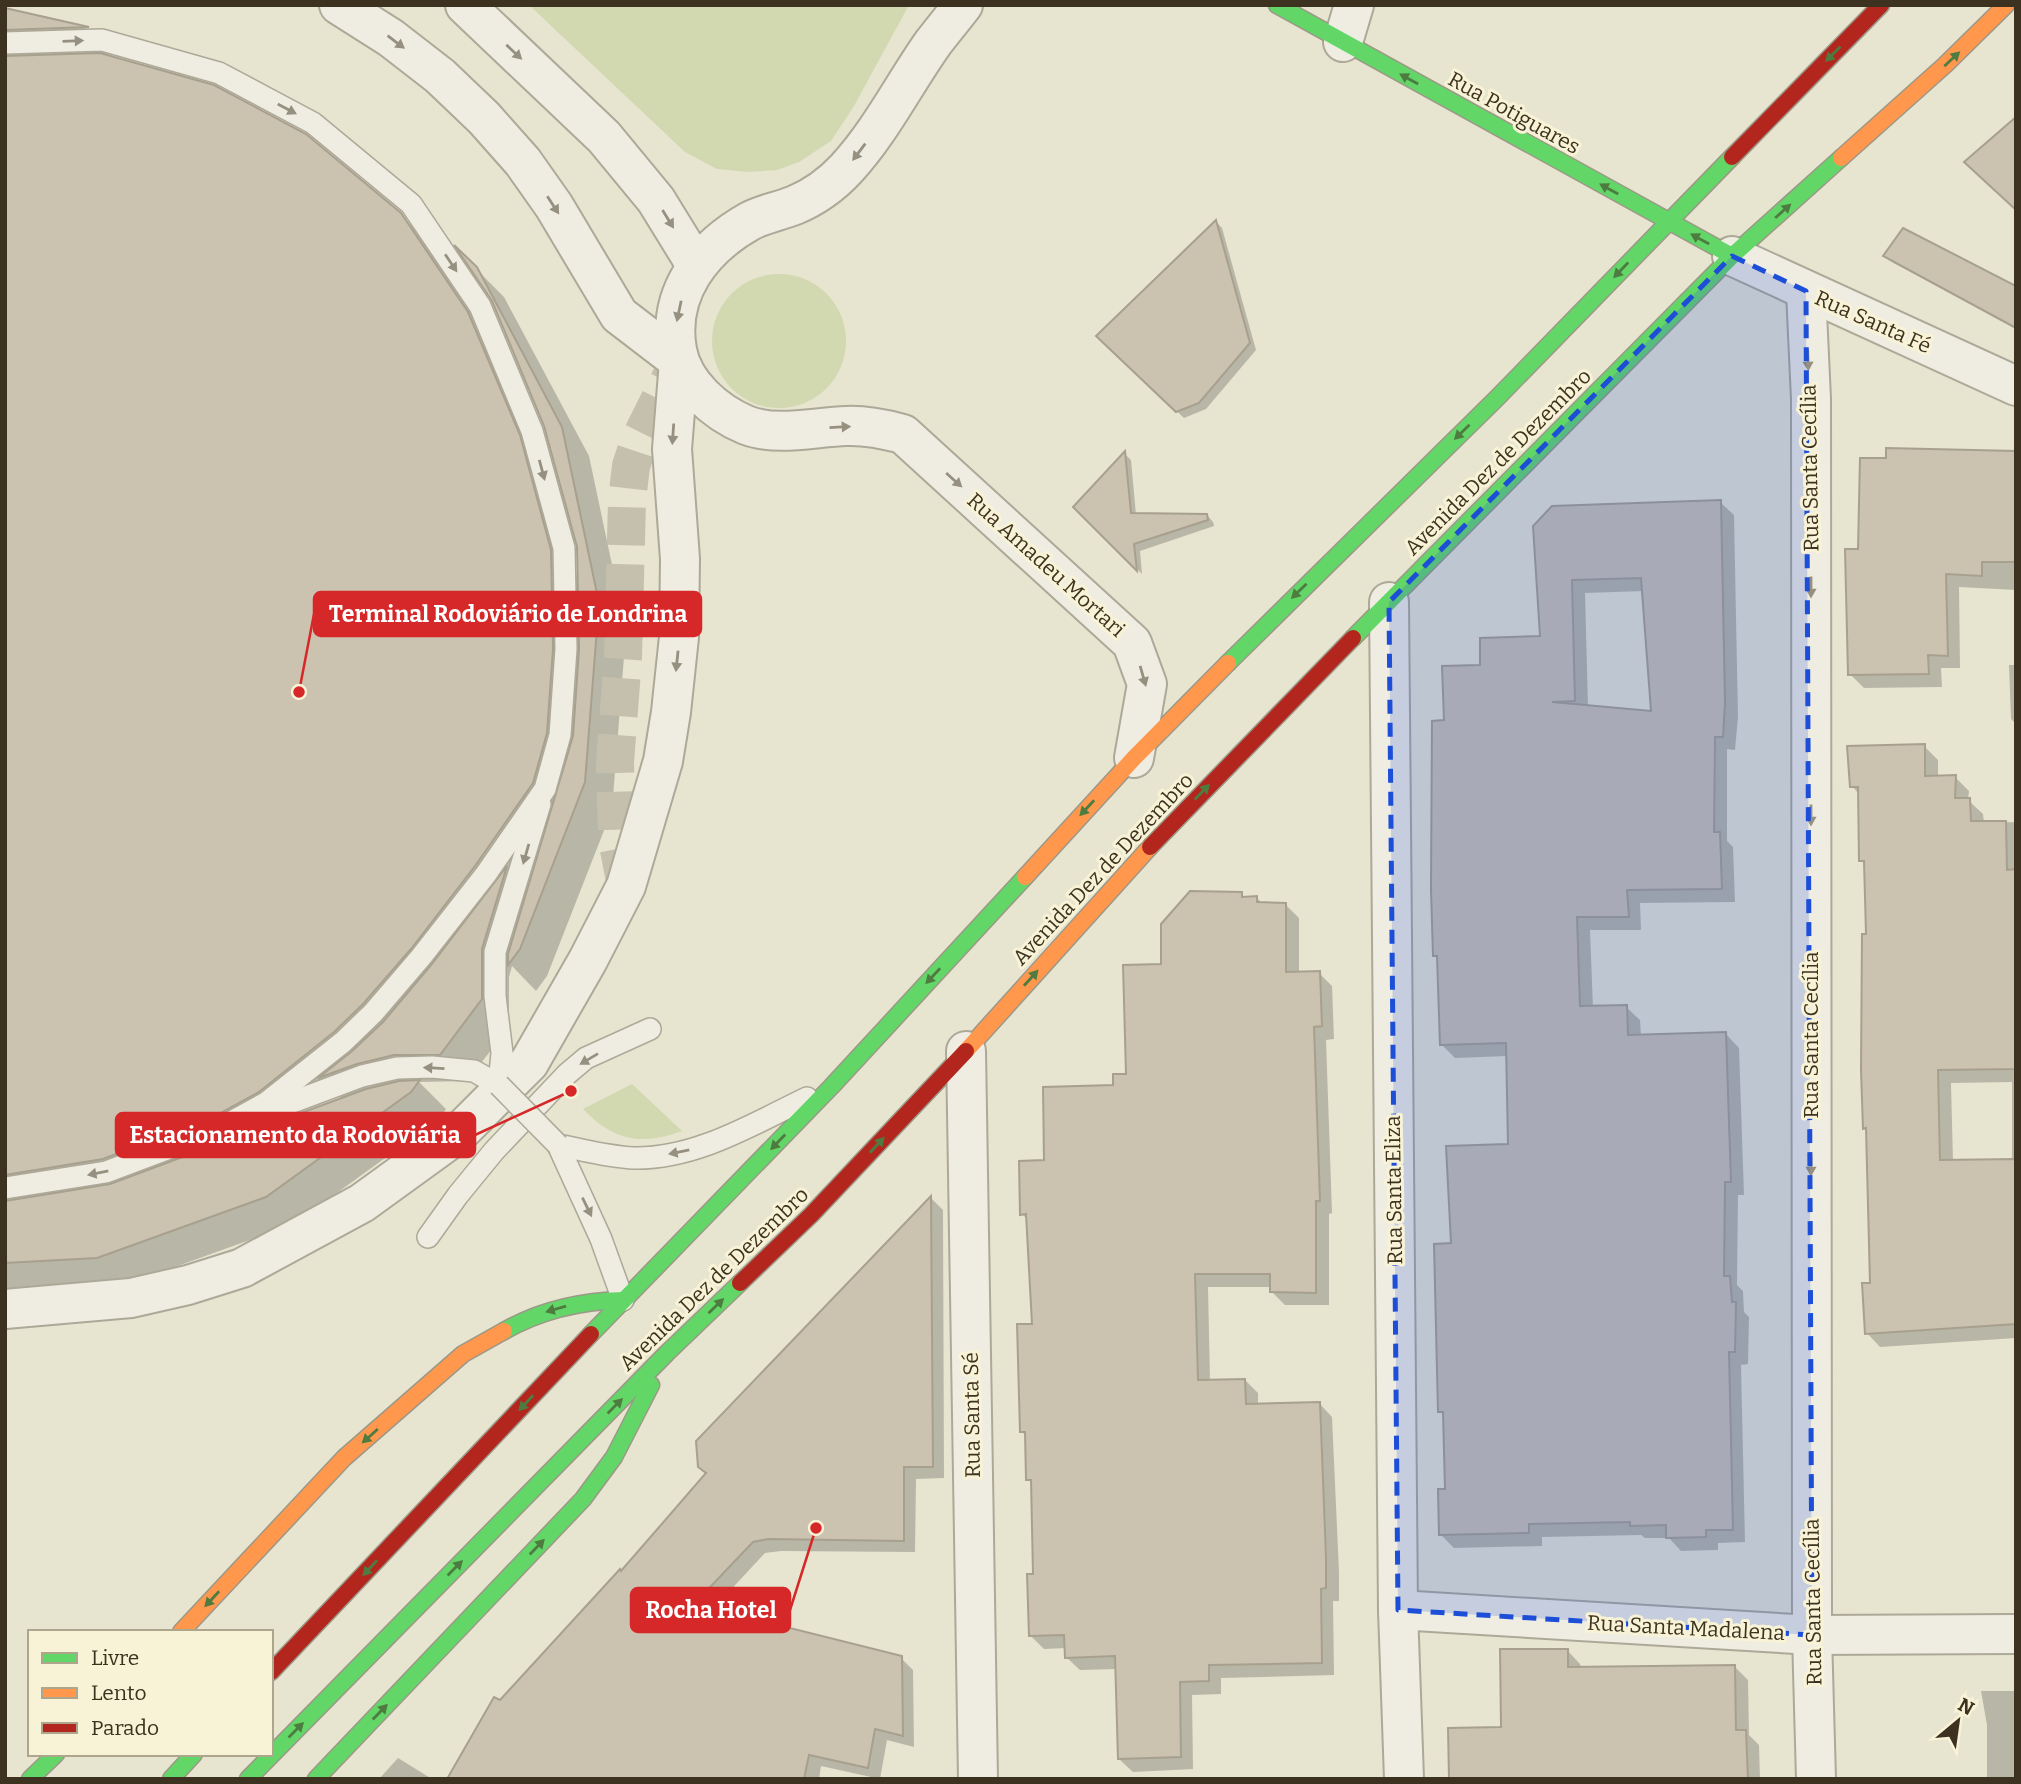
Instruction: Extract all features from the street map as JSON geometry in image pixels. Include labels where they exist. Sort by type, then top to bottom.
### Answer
[{"type":"main road","name":"Rua Potiguares","points":[[1277,5],[1732,256]]},
{"type":"main road","points":[[273,1670],[623,1300],[831,1087],[1133,758],[1497,398],[1881,5]]},
{"type":"main road","name":"Avenida Dez de Dezembro","points":[[273,1754],[667,1353],[811,1215],[966,1051],[1175,820],[1389,602],[1732,256],[1945,65],[2006,5]]},
{"type":"main road","points":[[183,1630],[344,1458],[463,1354],[527,1318],[590,1301],[623,1300]]},
{"type":"main road","points":[[316,1779],[583,1499],[614,1457],[667,1353]]},
{"type":"main road","points":[[30,1779],[54,1756]]},
{"type":"main road","points":[[171,1779],[192,1756]]},
{"type":"main road","name":"Avenida Dez de Dezembro","points":[[248,1779],[271,1756]]},
{"type":"street","points":[[339,5],[391,37],[440,76],[484,118],[523,162],[554,206],[619,315],[679,361]]},
{"type":"street","points":[[465,5],[604,137],[656,200],[696,265]]},
{"type":"street","points":[[5,1309],[131,1298],[188,1285],[242,1268],[362,1203],[460,1132],[529,1063],[588,960],[626,886],[663,761],[679,636],[680,559],[672,449],[679,361],[675,337],[677,312],[687,282],[696,265],[720,241],[752,220],[798,204],[828,187],[848,167],[934,42],[963,5]]},
{"type":"street","points":[[1343,42],[1354,5]]},
{"type":"street","name":"Rua Santa Fé","points":[[1732,256],[2016,386]]},
{"type":"street","name":"Rua Santa Cecília","points":[[1806,291],[1811,399],[1812,1635],[1816,1779]]},
{"type":"street","name":"Rua Amadeu Mortari","points":[[679,361],[696,389],[719,411],[748,426],[776,430],[876,427],[903,434],[1132,643],[1147,684],[1133,758]]},
{"type":"street","name":"Rua Santa Eliza","points":[[1389,602],[1398,1610],[1404,1779]]},
{"type":"street","name":"Rua Santa Sé","points":[[966,1051],[978,1779]]},
{"type":"street","name":"Rua Santa Madalena","points":[[1398,1610],[1812,1635],[2016,1634]]},
{"type":"lane","points":[[5,43],[102,40],[219,73],[313,123],[411,204],[480,306],[532,431],[564,548],[566,649],[560,735],[495,952],[495,996],[502,1053],[499,1085]]},
{"type":"lane","points":[[215,1131],[266,1103],[312,1069],[373,1013],[486,874],[545,789]]},
{"type":"lane","points":[[428,1237],[494,1151],[567,1074],[586,1058],[650,1029]]},
{"type":"lane","points":[[5,1188],[106,1172],[362,1076],[397,1068],[432,1067],[474,1071],[499,1085],[558,1145],[601,1238],[623,1300]]},
{"type":"lane","points":[[558,1145],[634,1158],[668,1155],[705,1147],[831,1087]]},
{"type":"highlighted area","points":[[1732,256],[1806,291],[1812,1635],[1398,1610],[1389,602]]},
{"type":"green space","points":[[529,5],[909,5],[854,106],[831,141],[799,162],[777,170],[748,172],[717,169],[685,152]]},
{"type":"green space","points":[[779,274],[805,279],[827,293],[841,315],[846,341],[841,367],[827,389],[805,403],[779,408],[753,403],[731,389],[717,367],[712,341],[717,315],[731,293],[753,279]]},
{"type":"green space","points":[[632,1084],[682,1131],[654,1138],[629,1138],[606,1128],[583,1109]]},
{"type":"building","points":[[5,8],[89,27],[5,30]]},
{"type":"building","points":[[100,53],[214,85],[306,134],[401,213],[468,312],[520,435],[551,550],[553,649],[547,733],[533,783],[475,866],[411,949],[363,1004],[334,1032],[259,1092],[210,1119],[103,1159],[5,1175],[5,56]]},
{"type":"building","points":[[2016,117],[2016,210],[1964,162]]},
{"type":"building","points":[[1216,220],[1250,343],[1199,403],[1176,412],[1096,336]]},
{"type":"building","points":[[1903,228],[2016,286],[2016,328],[1883,256]]},
{"type":"building","points":[[454,245],[477,267],[562,427],[599,603],[585,782],[520,949],[508,965],[508,954],[573,736],[579,649],[577,547],[544,426],[492,301]]},
{"type":"building","points":[[1886,448],[2016,451],[2015,562],[1982,562],[1982,576],[1946,574],[1948,656],[1928,655],[1929,674],[1848,675],[1845,549],[1858,549],[1860,458],[1886,458]]},
{"type":"building","points":[[1125,451],[1131,513],[1207,514],[1208,520],[1134,544],[1137,571],[1073,507]]},
{"type":"building","points":[[1721,500],[1725,703],[1723,737],[1715,737],[1714,832],[1720,832],[1722,889],[1627,890],[1629,917],[1577,917],[1580,1006],[1627,1005],[1628,1035],[1726,1032],[1731,1182],[1725,1182],[1724,1276],[1730,1276],[1732,1302],[1736,1302],[1735,1352],[1729,1352],[1733,1530],[1706,1530],[1706,1537],[1666,1538],[1666,1525],[1630,1526],[1630,1522],[1529,1524],[1529,1533],[1439,1535],[1438,1489],[1445,1489],[1443,1412],[1438,1412],[1434,1244],[1451,1243],[1446,1146],[1508,1144],[1506,1043],[1440,1045],[1437,956],[1433,956],[1431,889],[1432,721],[1444,720],[1442,666],[1480,665],[1480,638],[1540,636],[1533,526],[1552,506]],"holes":[[[1641,578],[1651,711],[1552,702],[1575,701],[1572,580]]]},
{"type":"building","points":[[1925,744],[1925,776],[1956,775],[1955,798],[1970,798],[1971,821],[2006,821],[2007,870],[2016,869],[2016,1069],[1938,1070],[1940,1160],[2016,1159],[2016,1324],[1865,1334],[1862,1283],[1870,1283],[1866,1128],[1863,1129],[1861,1070],[1862,934],[1866,934],[1864,861],[1859,861],[1858,787],[1850,787],[1847,746]]},
{"type":"building","points":[[507,866],[482,949],[482,999],[440,1055],[394,1055],[357,1064],[318,1078],[383,1022],[431,965]]},
{"type":"building","points":[[1190,891],[1242,892],[1242,897],[1257,896],[1257,902],[1286,903],[1286,972],[1320,971],[1322,1026],[1314,1027],[1320,1201],[1316,1201],[1316,1293],[1270,1292],[1270,1274],[1195,1274],[1198,1380],[1245,1379],[1246,1404],[1320,1402],[1326,1558],[1326,1588],[1321,1589],[1322,1663],[1209,1665],[1209,1681],[1180,1682],[1181,1757],[1118,1759],[1115,1656],[1065,1658],[1064,1635],[1029,1636],[1027,1574],[1033,1574],[1031,1480],[1026,1480],[1025,1432],[1020,1432],[1017,1324],[1032,1324],[1026,1214],[1020,1215],[1019,1161],[1044,1160],[1043,1087],[1113,1085],[1113,1074],[1126,1074],[1123,965],[1161,964],[1161,924]]},
{"type":"building","points":[[420,1080],[411,1092],[266,1197],[97,1258],[5,1263],[5,1201],[110,1184],[220,1143],[258,1122],[271,1124],[366,1089],[399,1081]]},
{"type":"building","points":[[931,1196],[933,1467],[904,1467],[904,1541],[768,1539],[753,1542],[694,1604],[902,1656],[903,1736],[875,1729],[868,1768],[809,1755],[804,1779],[447,1779],[494,1697],[500,1700],[620,1569],[621,1571],[706,1473],[698,1467],[696,1441]]},
{"type":"building","points":[[1500,1649],[1568,1649],[1568,1667],[1735,1665],[1736,1730],[1746,1730],[1748,1779],[1449,1779],[1448,1728],[1501,1727]]},
{"type":"tunnel","points":[[626,886],[617,839],[615,763],[623,657],[627,501],[631,466],[640,439],[679,361]]},
{"type":"traffic: fast","points":[[1277,5],[1732,256]]},
{"type":"traffic: fast","points":[[1228,663],[1497,398],[1732,157]]},
{"type":"traffic: fast","points":[[1353,638],[1732,256],[1841,158]]},
{"type":"traffic: fast","points":[[591,1334],[831,1087],[1025,877]]},
{"type":"traffic: fast","points":[[273,1754],[667,1353],[740,1283]]},
{"type":"traffic: fast","points":[[504,1331],[532,1317],[562,1308],[623,1300]]},
{"type":"traffic: fast","points":[[316,1779],[583,1499],[614,1457],[651,1385]]},
{"type":"traffic: fast","points":[[30,1779],[54,1756]]},
{"type":"traffic: fast","points":[[171,1779],[192,1756]]},
{"type":"traffic: fast","points":[[248,1779],[271,1756]]},
{"type":"traffic: slow","points":[[1841,158],[1945,65],[2006,5]]},
{"type":"traffic: slow","points":[[1025,877],[1134,758],[1228,663]]},
{"type":"traffic: slow","points":[[966,1051],[1150,847]]},
{"type":"traffic: slow","points":[[183,1630],[344,1458],[463,1354],[504,1331]]},
{"type":"traffic: jam","points":[[1732,157],[1881,5]]},
{"type":"traffic: jam","points":[[1150,847],[1353,638]]},
{"type":"traffic: jam","points":[[740,1283],[811,1215],[966,1051]]},
{"type":"traffic: jam","points":[[273,1670],[591,1334]]},
{"type":"place","name":"Terminal Rodoviário de Londrina","points":[[299,692]]},
{"type":"place","name":"Estacionamento da Rodoviária","points":[[571,1091]]},
{"type":"place","name":"Rocha Hotel","points":[[816,1528]]}]
